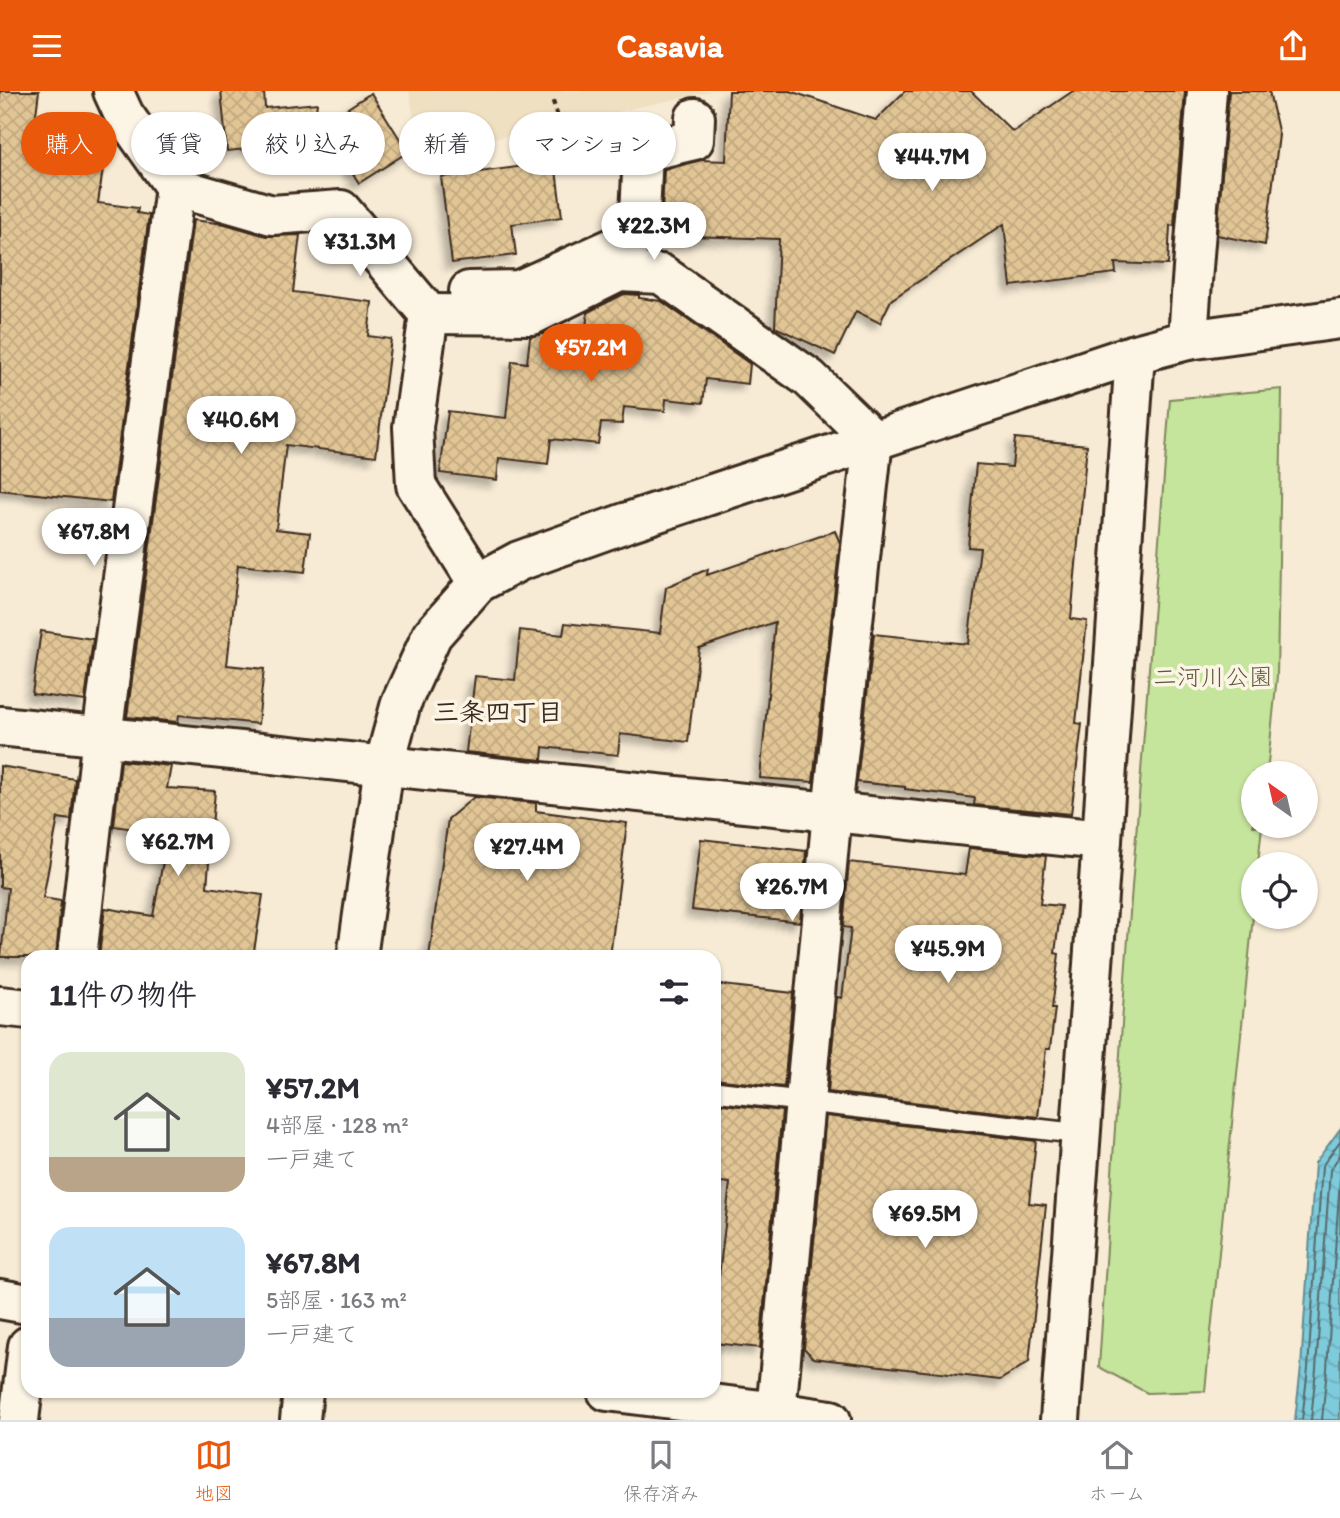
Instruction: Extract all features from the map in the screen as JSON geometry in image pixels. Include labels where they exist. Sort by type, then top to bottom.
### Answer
[{"type":"street","points":[[113,91],[124,115],[175,187],[272,215],[341,210],[441,314],[532,315],[619,272],[660,274],[809,378],[873,440]]},
{"type":"street","points":[[1188,340],[1207,91]]},
{"type":"street","points":[[478,583],[416,485],[413,427],[441,314],[454,292],[519,290],[639,236],[643,152],[694,140],[695,118]]},
{"type":"street","points":[[78,950],[102,736],[175,187]]},
{"type":"street","points":[[358,950],[384,766],[401,703],[432,635],[478,583],[519,561],[641,517],[1135,354],[1188,340],[1340,319]]},
{"type":"street","points":[[1060,1420],[1135,354]]},
{"type":"street","points":[[776,1412],[832,812],[873,440]]},
{"type":"street","points":[[0,726],[1102,840]]},
{"type":"street","points":[[0,1006],[21,1008]]},
{"type":"street","points":[[0,1299],[21,1303]]},
{"type":"street","points":[[19,1420],[22,1398]]},
{"type":"street","points":[[300,1420],[302,1398]]},
{"type":"street","points":[[663,1398],[831,1420]]},
{"type":"lane","points":[[721,1092],[1081,1133]]},
{"type":"path","points":[[553,101],[556,112]]},
{"type":"shaded area","points":[[409,91],[713,91],[617,112],[509,112],[509,136],[495,139],[495,112],[413,112]]},
{"type":"green space","name":"二河川公園","points":[[1282,389],[1277,676],[1268,761],[1241,761],[1241,838],[1261,838],[1259,852],[1241,852],[1241,929],[1252,929],[1205,1391],[1147,1393],[1099,1367],[1126,964],[1170,399]]},
{"type":"water","points":[[1340,1129],[1340,1420],[1295,1420],[1315,1163]]},
{"type":"building","points":[[0,91],[39,91],[36,112],[21,112],[21,175],[102,175],[98,203],[138,208],[137,213],[149,215],[111,502],[0,490]]},
{"type":"building","points":[[221,91],[264,91],[265,108],[317,103],[316,112],[241,112],[241,150],[227,151],[227,112],[223,112]]},
{"type":"building","points":[[729,91],[790,91],[876,120],[905,91],[971,91],[1013,132],[1073,91],[1185,91],[1174,226],[1170,225],[1168,265],[1115,263],[1116,273],[1011,286],[1004,224],[891,300],[880,323],[856,311],[835,355],[775,327],[779,239],[661,235],[664,175],[676,175],[676,167],[701,160],[726,161]]},
{"type":"building","points":[[1229,91],[1269,91],[1279,135],[1265,245],[1217,235]]},
{"type":"building","points":[[371,93],[383,112],[342,112]]},
{"type":"building","points":[[385,115],[399,138],[399,158],[385,167]]},
{"type":"building","points":[[509,168],[509,175],[557,175],[562,217],[512,224],[516,255],[452,263],[441,177],[495,175],[495,170]]},
{"type":"building","points":[[354,175],[372,175],[359,183]]},
{"type":"building","points":[[193,220],[225,224],[266,236],[300,235],[293,292],[372,302],[368,336],[391,339],[376,456],[286,445],[276,529],[310,533],[305,572],[238,565],[227,665],[264,669],[258,724],[179,715],[178,722],[127,717]]},
{"type":"building","points":[[624,294],[661,301],[750,364],[748,384],[706,379],[703,403],[666,399],[665,411],[624,407],[622,424],[601,423],[598,444],[551,439],[548,464],[499,458],[497,480],[440,473],[448,411],[506,418],[512,361],[527,363],[530,337],[543,334],[567,337],[568,325],[586,327],[588,312]]},
{"type":"building","points":[[1015,438],[1087,445],[1071,619],[1087,621],[1076,723],[1082,724],[1071,814],[974,805],[975,798],[857,782],[874,634],[968,644],[980,548],[968,547],[976,464],[1012,467]]},
{"type":"building","points":[[835,531],[840,543],[813,782],[760,778],[775,622],[699,648],[688,742],[620,734],[618,755],[543,747],[542,760],[466,752],[475,676],[515,680],[520,630],[563,635],[565,623],[660,633],[666,587],[708,569],[707,575]]},
{"type":"building","points":[[41,631],[93,639],[85,701],[32,694]]},
{"type":"building","points":[[121,761],[171,766],[167,788],[215,791],[207,887],[263,895],[254,950],[100,950],[105,908],[153,916],[168,834],[114,826]]},
{"type":"building","points":[[0,766],[75,779],[71,820],[58,818],[43,898],[61,901],[57,950],[21,950],[21,957],[1,957],[8,888],[0,887]]},
{"type":"building","points":[[474,797],[536,803],[536,811],[627,823],[611,950],[430,950],[448,819]]},
{"type":"building","points":[[701,839],[806,851],[800,922],[692,910]]},
{"type":"building","points":[[969,848],[1046,856],[1040,904],[1061,906],[1055,953],[1059,954],[1052,1008],[1055,1008],[1050,1049],[1046,1049],[1038,1117],[828,1092],[837,997],[842,998],[851,928],[843,927],[849,862],[965,875]]},
{"type":"building","points":[[721,985],[793,993],[784,1087],[721,1080]]},
{"type":"building","points":[[721,1104],[782,1111],[760,1348],[721,1344],[721,1259],[730,1183],[721,1182]]},
{"type":"building","points":[[826,1116],[1036,1141],[1029,1203],[1046,1205],[1029,1362],[1000,1380],[813,1358],[804,1348]]},
{"type":"district","name":"三条四丁目","points":[[498,712]]}]
